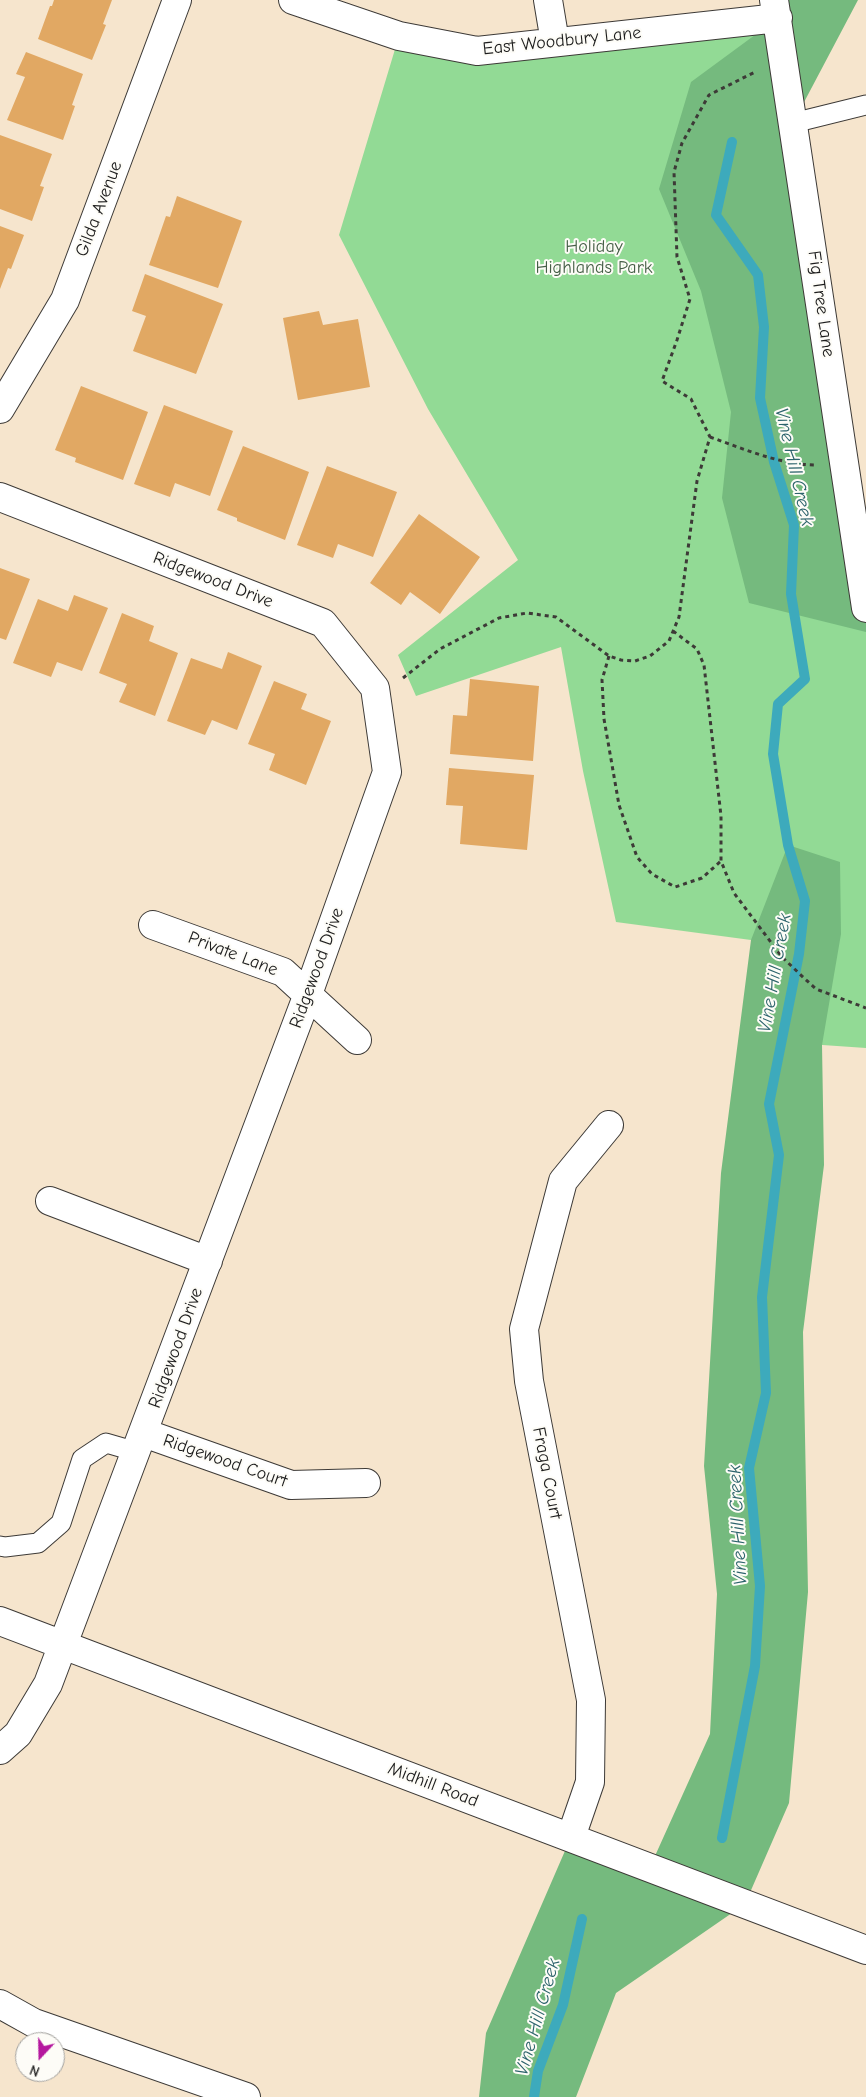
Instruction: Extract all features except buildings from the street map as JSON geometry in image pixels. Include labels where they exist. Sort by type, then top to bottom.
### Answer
[{"type":"street","name":"Gilda Avenue","points":[[0,409],[65,300],[177,0]]},
{"type":"street","name":"East Woodbury Lane","points":[[293,0],[399,36],[477,50],[555,42],[776,9]]},
{"type":"street","points":[[548,0],[555,42]]},
{"type":"street","name":"Fig Tree Lane","points":[[776,9],[793,123],[859,516],[866,608]]},
{"type":"street","name":"Ridgewood Drive","points":[[0,497],[323,623],[375,688],[387,772],[308,994],[64,1645],[48,1684],[18,1734],[0,1750]]},
{"type":"street","name":"Private Lane","points":[[153,925],[283,972],[357,1040]]},
{"type":"street","name":"Fraga Court","points":[[571,1837],[590,1782],[591,1700],[529,1382],[524,1328],[563,1181],[608,1125]]},
{"type":"street","points":[[50,1201],[208,1261]]},
{"type":"street","name":"Ridgewood Court","points":[[140,1443],[291,1485],[366,1482]]},
{"type":"street","name":"Midhill Road","points":[[0,1621],[866,1950]]},
{"type":"street","points":[[0,2004],[34,2023],[246,2097]]},
{"type":"lane","points":[[793,123],[866,105]]},
{"type":"lane","points":[[0,1546],[38,1543],[61,1523],[82,1459],[106,1443],[140,1443]]},
{"type":"path","points":[[376,699],[440,649],[499,618],[527,613],[556,617],[609,656],[621,660],[635,660],[650,656],[669,641],[679,617],[697,481],[710,437],[691,399],[662,381],[690,299],[677,256],[674,172],[682,143],[709,94],[741,78],[784,61]]},
{"type":"path","points":[[710,437],[762,456],[784,461]]},
{"type":"path","points":[[673,631],[697,649],[704,665],[721,816],[722,860],[734,893],[782,958],[816,989],[866,1008]]},
{"type":"path","points":[[609,656],[602,680],[604,719],[619,805],[637,857],[652,874],[675,886],[702,878],[722,860]]},
{"type":"green space","points":[[774,0],[858,0],[793,123],[866,608],[866,632],[749,603],[722,498],[731,412],[701,291],[659,189],[691,82],[778,18]]},
{"type":"green space","name":"Holiday Highlands Park","points":[[778,18],[866,608],[866,1048],[779,1042],[785,936],[751,940],[616,922],[583,771],[561,647],[416,696],[398,655],[518,560],[428,409],[339,235],[399,36],[477,51]]},
{"type":"green space","points":[[788,845],[840,862],[841,934],[822,1045],[824,1165],[803,1332],[808,1592],[789,1803],[745,1904],[616,1993],[576,2097],[479,2097],[486,2033],[571,1837],[650,1867],[710,1734],[717,1594],[704,1466],[721,1173],[751,940]]},
{"type":"waterway","name":"Vine Hill Creek","points":[[722,1838],[755,1666],[760,1586],[749,1468],[766,1393],[762,1297],[779,1155],[769,1104],[799,954],[805,901],[788,845],[773,754],[778,704],[805,679],[791,594],[794,525],[774,462],[760,398],[764,327],[758,275],[716,215],[732,142]]},
{"type":"waterway","name":"Vine Hill Creek","points":[[534,2097],[538,2071],[563,2005],[582,1919]]}]
